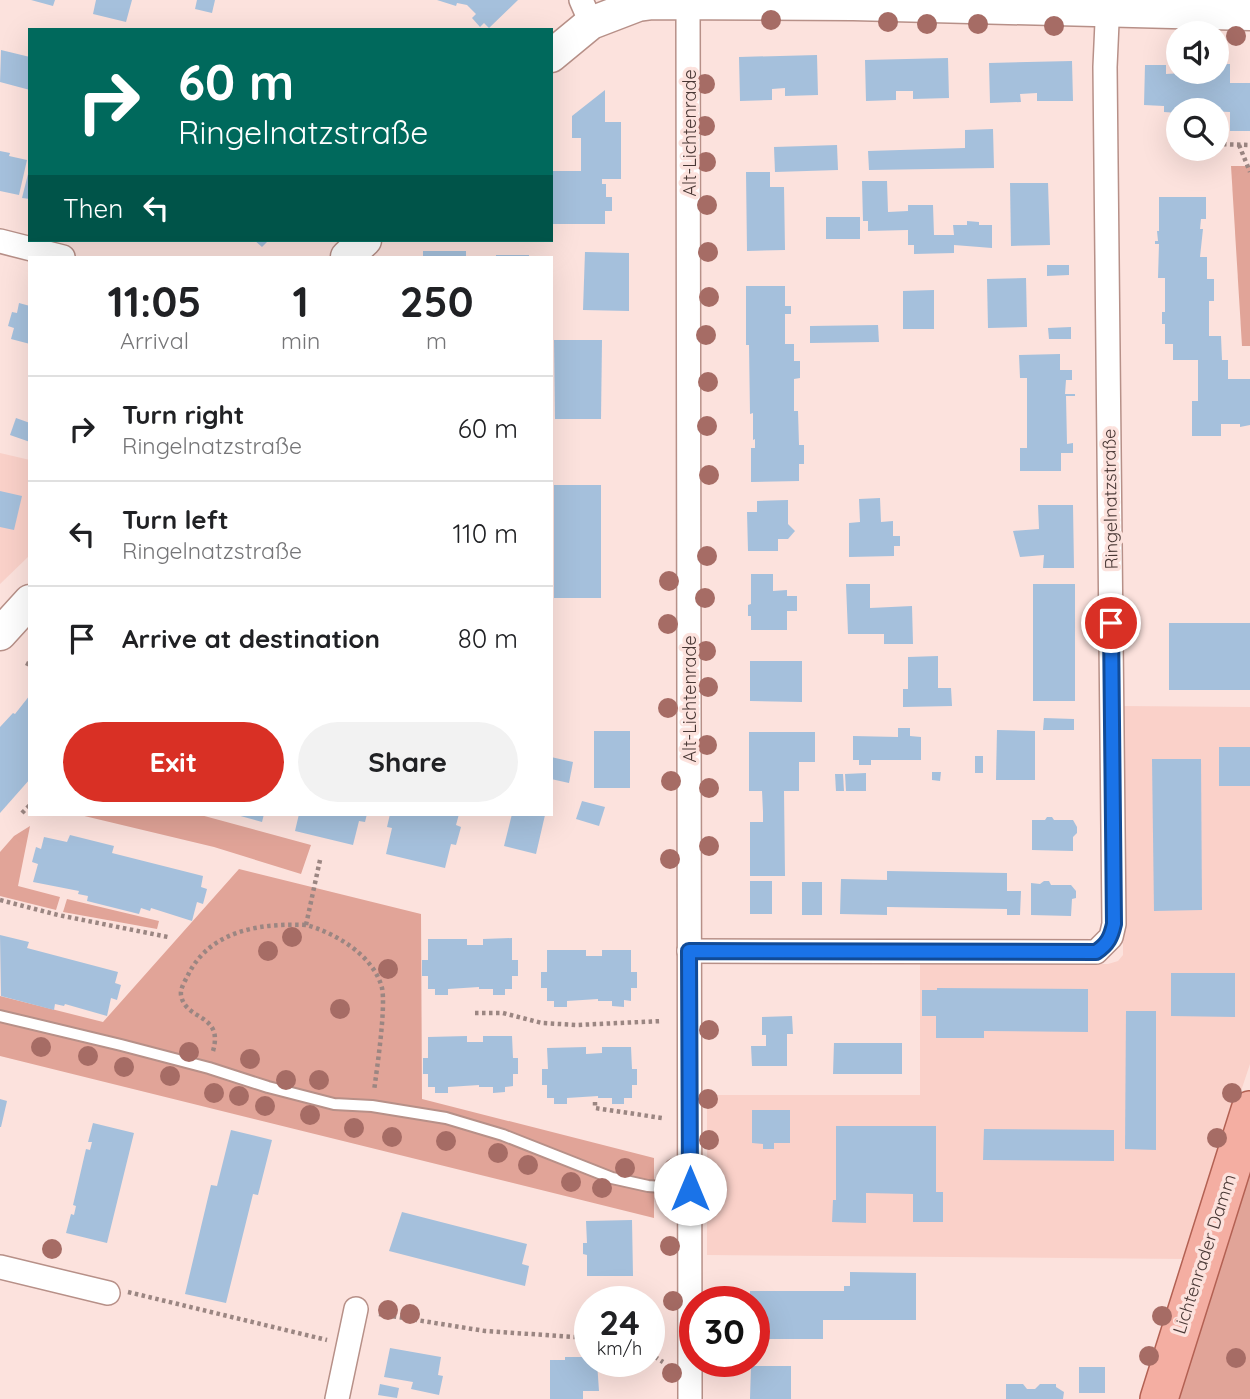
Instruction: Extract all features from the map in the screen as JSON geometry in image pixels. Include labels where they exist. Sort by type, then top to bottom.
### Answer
[{"type":"main road","name":"Lichtenrader Damm","points":[[1159,1399],[1250,1110]]},
{"type":"street","points":[[553,53],[586,12],[688,1],[1107,5],[1250,14]]},
{"type":"street","name":"Alt-Lichtenrade","points":[[688,1],[690,1399]]},
{"type":"street","name":"Ringelnatzstraße","points":[[689,951],[1096,952],[1111,937],[1114,924],[1105,67],[1107,5]]},
{"type":"street","points":[[0,241],[59,256]]},
{"type":"street","points":[[348,256],[363,242]]},
{"type":"street","points":[[0,634],[28,603]]},
{"type":"street","points":[[0,1267],[108,1293]]},
{"type":"street","points":[[337,1399],[356,1309]]},
{"type":"lane","points":[[0,1017],[209,1068],[334,1104],[372,1106],[458,1121],[503,1135],[612,1178],[648,1186],[690,1189]]},
{"type":"path","points":[[1239,145],[1250,172]]},
{"type":"path","points":[[1229,146],[1250,145]]},
{"type":"path","points":[[22,813],[28,807]]},
{"type":"path","points":[[306,925],[320,860]]},
{"type":"path","points":[[0,900],[58,915],[168,937]]},
{"type":"path","points":[[209,1068],[217,1039],[214,1029],[185,1004],[181,996],[181,988],[201,954],[216,942],[248,929],[284,924],[306,925],[344,941],[371,966],[379,979],[383,991],[382,1018],[372,1106]]},
{"type":"path","points":[[475,1013],[503,1013],[542,1023],[577,1025],[662,1021]]},
{"type":"path","points":[[595,1102],[595,1108],[662,1118]]},
{"type":"path","points":[[108,1293],[126,1292],[332,1341]]},
{"type":"path","points":[[356,1309],[485,1331],[574,1337]]},
{"type":"shaded area","points":[[1231,166],[1250,166],[1250,346],[1242,346]]},
{"type":"shaded area","points":[[0,453],[28,460],[28,557],[0,584]]},
{"type":"shaded area","points":[[1123,706],[1250,707],[1250,1064],[1185,1259],[707,1255],[707,1095],[920,1095],[920,964],[1108,964],[1118,961],[1123,955]]},
{"type":"shaded area","points":[[84,816],[204,816],[311,845],[301,874],[214,847]]},
{"type":"shaded area","points":[[30,826],[18,886],[60,897],[56,910],[0,896],[0,852],[14,836]]},
{"type":"shaded area","points":[[239,869],[421,914],[422,1099],[654,1158],[654,1218],[0,1056],[0,996],[103,1022]]},
{"type":"shaded area","points":[[67,899],[159,921],[157,929],[63,912]]},
{"type":"shaded area","points":[[1250,1161],[1250,1399],[1175,1399]]},
{"type":"building","points":[[31,0],[55,0],[53,6]]},
{"type":"building","points":[[96,0],[132,0],[126,22],[93,14]]},
{"type":"building","points":[[197,0],[215,0],[212,13],[195,9]]},
{"type":"building","points":[[437,0],[518,0],[489,28],[484,23],[480,27],[472,18],[476,14],[467,5],[457,3],[456,6]]},
{"type":"building","points":[[1,50],[28,57],[28,89],[0,82]]},
{"type":"building","points":[[817,55],[818,95],[785,96],[785,88],[772,89],[772,100],[740,101],[739,57]]},
{"type":"building","points":[[948,58],[949,98],[913,99],[913,91],[896,91],[896,100],[866,101],[865,60]]},
{"type":"building","points":[[1072,61],[1073,101],[1037,101],[1037,93],[1020,94],[1021,102],[990,103],[989,63]]},
{"type":"building","points":[[1230,64],[1230,83],[1250,83],[1250,131],[1230,131],[1229,98],[1166,98],[1166,112],[1164,106],[1144,105],[1145,65],[1166,65],[1166,84],[1229,84]]},
{"type":"building","points":[[605,90],[605,122],[621,122],[621,179],[602,179],[602,184],[606,184],[606,197],[612,197],[612,211],[605,211],[605,224],[553,224],[553,171],[581,171],[581,138],[572,138],[572,116]]},
{"type":"building","points":[[993,129],[994,168],[869,170],[868,151],[965,148],[965,130]]},
{"type":"building","points":[[837,145],[838,170],[775,172],[774,147]]},
{"type":"building","points":[[0,151],[27,160],[19,195],[0,191]]},
{"type":"building","points":[[746,172],[770,172],[770,187],[784,187],[785,250],[747,251]]},
{"type":"building","points":[[28,174],[28,199],[22,198]]},
{"type":"building","points":[[862,181],[887,181],[888,212],[908,211],[908,205],[933,205],[934,235],[954,235],[953,225],[967,225],[967,221],[992,225],[992,248],[954,245],[954,253],[914,254],[914,245],[908,245],[908,230],[868,231],[868,221],[863,221]]},
{"type":"building","points":[[1010,183],[1048,183],[1050,245],[1011,246]]},
{"type":"building","points":[[1159,197],[1206,197],[1206,219],[1201,219],[1200,229],[1203,229],[1200,257],[1207,257],[1207,279],[1214,279],[1214,301],[1209,301],[1209,336],[1221,336],[1222,360],[1228,360],[1228,379],[1250,379],[1250,425],[1240,427],[1240,424],[1221,424],[1221,436],[1192,436],[1192,401],[1198,401],[1198,360],[1173,360],[1173,344],[1165,344],[1162,312],[1165,312],[1165,278],[1158,278],[1159,244],[1155,244],[1159,231]]},
{"type":"building","points":[[826,217],[860,217],[860,239],[826,239]]},
{"type":"building","points":[[423,251],[466,251],[466,256],[423,256]]},
{"type":"building","points":[[585,252],[629,253],[629,311],[583,310]]},
{"type":"building","points":[[496,255],[529,255],[529,256]]},
{"type":"building","points":[[1047,265],[1069,265],[1069,275],[1047,276]]},
{"type":"building","points":[[1026,278],[1027,327],[988,328],[987,279]]},
{"type":"building","points":[[746,286],[785,286],[785,306],[791,306],[791,314],[785,314],[785,344],[794,344],[794,361],[800,361],[800,378],[794,379],[794,411],[798,411],[799,445],[804,445],[804,464],[799,464],[799,481],[751,482],[751,448],[755,448],[755,439],[753,440],[753,413],[750,414]]},
{"type":"building","points":[[934,290],[934,329],[903,329],[903,291]]},
{"type":"building","points":[[19,303],[28,305],[28,343],[11,339],[14,328],[8,326],[12,312],[17,313]]},
{"type":"building","points":[[878,325],[879,342],[810,343],[810,326]]},
{"type":"building","points":[[1071,327],[1071,339],[1049,339],[1048,328]]},
{"type":"building","points":[[554,340],[602,340],[601,419],[555,419]]},
{"type":"building","points":[[1060,354],[1060,370],[1072,370],[1072,380],[1066,380],[1065,394],[1075,394],[1066,396],[1067,444],[1073,443],[1073,453],[1061,453],[1061,471],[1020,471],[1020,448],[1027,448],[1027,378],[1020,378],[1019,355]]},
{"type":"building","points":[[16,418],[28,422],[28,441],[10,435]]},
{"type":"building","points":[[554,485],[601,485],[601,598],[554,598]]},
{"type":"building","points":[[0,491],[22,496],[14,530],[0,527]]},
{"type":"building","points":[[880,498],[881,522],[893,521],[893,536],[900,536],[900,546],[894,546],[894,556],[849,557],[849,523],[860,522],[859,499]]},
{"type":"building","points":[[788,500],[788,524],[795,531],[788,539],[778,539],[778,551],[748,551],[747,512],[757,512],[757,501]]},
{"type":"building","points":[[1038,505],[1073,505],[1074,568],[1043,568],[1044,555],[1020,557],[1013,531],[1039,529]]},
{"type":"building","points":[[751,574],[773,574],[773,591],[787,590],[787,596],[797,596],[797,611],[787,611],[787,630],[751,630],[748,605],[751,604]]},
{"type":"building","points":[[846,584],[870,584],[870,608],[912,606],[913,644],[884,644],[884,634],[848,634]]},
{"type":"building","points":[[1033,584],[1075,584],[1075,701],[1033,701]]},
{"type":"building","points":[[1169,623],[1250,623],[1250,690],[1169,690]]},
{"type":"building","points":[[938,656],[938,688],[951,688],[952,706],[903,707],[903,689],[908,689],[908,657]]},
{"type":"building","points":[[750,661],[802,661],[802,702],[750,701]]},
{"type":"building","points":[[28,698],[28,781],[0,813],[0,727]]},
{"type":"building","points":[[1044,718],[1074,719],[1074,730],[1043,730]]},
{"type":"building","points":[[898,728],[910,728],[910,736],[921,737],[921,760],[871,760],[871,765],[859,765],[859,760],[853,760],[853,736],[898,737]]},
{"type":"building","points":[[997,730],[1035,731],[1035,780],[996,780]]},
{"type":"building","points":[[594,731],[630,731],[630,788],[594,788]]},
{"type":"building","points":[[749,732],[815,732],[815,762],[799,762],[799,791],[784,791],[785,876],[750,876],[750,822],[763,822],[763,812],[762,791],[749,791]]},
{"type":"building","points":[[1219,747],[1250,747],[1250,786],[1219,786]]},
{"type":"building","points":[[975,756],[983,756],[983,773],[975,773]]},
{"type":"building","points":[[553,757],[573,762],[569,783],[553,779]]},
{"type":"building","points":[[1152,759],[1201,759],[1202,910],[1154,911]]},
{"type":"building","points":[[932,772],[941,772],[940,781],[932,780]]},
{"type":"building","points":[[866,773],[866,791],[846,791],[845,774]]},
{"type":"building","points":[[835,774],[843,774],[844,791],[836,791]]},
{"type":"building","points":[[582,801],[605,807],[599,826],[576,819]]},
{"type":"building","points":[[240,816],[264,816],[262,822]]},
{"type":"building","points":[[299,816],[366,816],[365,822],[359,821],[353,845],[295,831]]},
{"type":"building","points":[[390,816],[458,816],[456,825],[461,827],[456,845],[451,844],[445,868],[386,854],[392,828],[387,827]]},
{"type":"building","points":[[512,816],[545,816],[536,854],[504,846]]},
{"type":"building","points":[[1047,817],[1054,820],[1073,820],[1077,833],[1073,837],[1073,851],[1032,850],[1032,820],[1045,820]]},
{"type":"building","points":[[70,835],[114,846],[112,853],[203,876],[201,887],[207,889],[203,904],[197,902],[192,921],[151,908],[150,911],[141,908],[139,914],[87,901],[88,896],[78,894],[79,891],[33,882],[38,864],[32,862],[36,847],[41,849],[44,837],[67,842]]},
{"type":"building","points":[[887,871],[1007,873],[1007,891],[1021,891],[1020,915],[1007,915],[1007,909],[887,907],[887,915],[840,914],[841,879],[887,880]]},
{"type":"building","points":[[750,881],[772,881],[772,914],[750,914]]},
{"type":"building","points":[[1049,881],[1051,885],[1071,885],[1076,891],[1076,898],[1072,899],[1071,916],[1031,915],[1031,883],[1040,884]]},
{"type":"building","points":[[802,882],[822,882],[822,915],[802,915]]},
{"type":"building","points":[[0,935],[29,942],[27,948],[118,972],[115,983],[121,985],[117,1000],[111,998],[107,1016],[65,1004],[55,1004],[54,1010],[1,996]]},
{"type":"building","points":[[512,938],[512,960],[518,960],[518,976],[512,976],[512,989],[505,989],[505,995],[493,995],[493,989],[479,987],[448,989],[448,995],[435,995],[435,989],[428,989],[428,976],[422,976],[422,960],[428,960],[428,939],[467,939],[467,945],[483,945],[483,939]]},
{"type":"building","points":[[547,950],[586,950],[586,956],[602,956],[602,950],[631,950],[631,972],[637,972],[637,988],[631,988],[631,1001],[624,1000],[624,1007],[612,1006],[612,1001],[598,999],[567,1001],[567,1007],[554,1007],[554,1001],[547,1001],[547,988],[541,988],[541,972],[547,972]]},
{"type":"building","points":[[1171,973],[1235,973],[1235,1017],[1171,1016]]},
{"type":"building","points":[[1088,989],[1088,1032],[984,1031],[984,1038],[936,1038],[936,1016],[922,1016],[922,990]]},
{"type":"building","points":[[1126,1011],[1156,1011],[1156,1150],[1125,1149]]},
{"type":"building","points":[[792,1016],[793,1034],[787,1034],[787,1066],[752,1066],[751,1046],[766,1046],[766,1035],[762,1035],[762,1017]]},
{"type":"building","points":[[467,1036],[467,1042],[483,1042],[483,1036],[512,1036],[513,1058],[518,1058],[518,1074],[513,1074],[513,1086],[505,1087],[505,1092],[493,1093],[493,1087],[479,1085],[448,1087],[448,1093],[435,1093],[435,1087],[428,1087],[428,1074],[423,1074],[423,1058],[428,1058],[428,1037]]},
{"type":"building","points":[[834,1043],[902,1043],[902,1074],[833,1074]]},
{"type":"building","points":[[586,1047],[586,1054],[602,1053],[602,1047],[631,1047],[632,1069],[637,1069],[637,1085],[632,1085],[632,1098],[624,1098],[624,1104],[612,1104],[612,1098],[598,1096],[567,1098],[567,1104],[554,1104],[554,1098],[547,1098],[547,1085],[542,1085],[542,1069],[548,1069],[547,1048]]},
{"type":"building","points":[[0,1099],[7,1101],[1,1127],[0,1127]]},
{"type":"building","points":[[752,1110],[790,1110],[790,1143],[774,1143],[774,1149],[763,1149],[763,1144],[752,1143]]},
{"type":"building","points":[[93,1123],[134,1133],[107,1243],[66,1233],[71,1214],[74,1215],[76,1206],[73,1205],[86,1149],[90,1150],[92,1142],[88,1142]]},
{"type":"building","points":[[836,1126],[936,1126],[936,1192],[943,1192],[943,1222],[913,1222],[913,1194],[866,1193],[866,1223],[832,1222],[833,1200],[836,1200]]},
{"type":"building","points":[[984,1129],[1114,1130],[1114,1161],[983,1160]]},
{"type":"building","points":[[231,1130],[272,1140],[258,1195],[253,1194],[226,1303],[185,1294],[211,1185],[217,1186]]},
{"type":"building","points":[[402,1212],[527,1244],[522,1264],[529,1266],[525,1286],[389,1251]]},
{"type":"building","points":[[632,1220],[633,1276],[587,1276],[587,1255],[583,1254],[583,1243],[587,1243],[586,1221]]},
{"type":"building","points":[[850,1272],[916,1273],[916,1320],[823,1320],[823,1339],[770,1339],[770,1291],[844,1291],[844,1286],[850,1286]]},
{"type":"building","points":[[390,1348],[441,1357],[438,1375],[443,1376],[439,1395],[411,1389],[413,1382],[384,1377]]},
{"type":"building","points":[[565,1357],[574,1357],[574,1377],[598,1377],[599,1391],[583,1391],[583,1399],[550,1399],[550,1360],[565,1360]]},
{"type":"building","points":[[770,1366],[791,1366],[791,1399],[750,1399],[751,1377],[770,1377]]},
{"type":"building","points":[[1079,1367],[1105,1367],[1105,1393],[1079,1393]]},
{"type":"building","points":[[380,1384],[399,1388],[397,1398],[378,1395]]},
{"type":"building","points":[[1006,1384],[1023,1384],[1027,1389],[1035,1389],[1040,1384],[1056,1384],[1056,1387],[1064,1392],[1063,1399],[1006,1399]]},
{"type":"route","points":[[690,1189],[689,951],[1096,952],[1105,946],[1111,937],[1114,924],[1111,623]]}]
